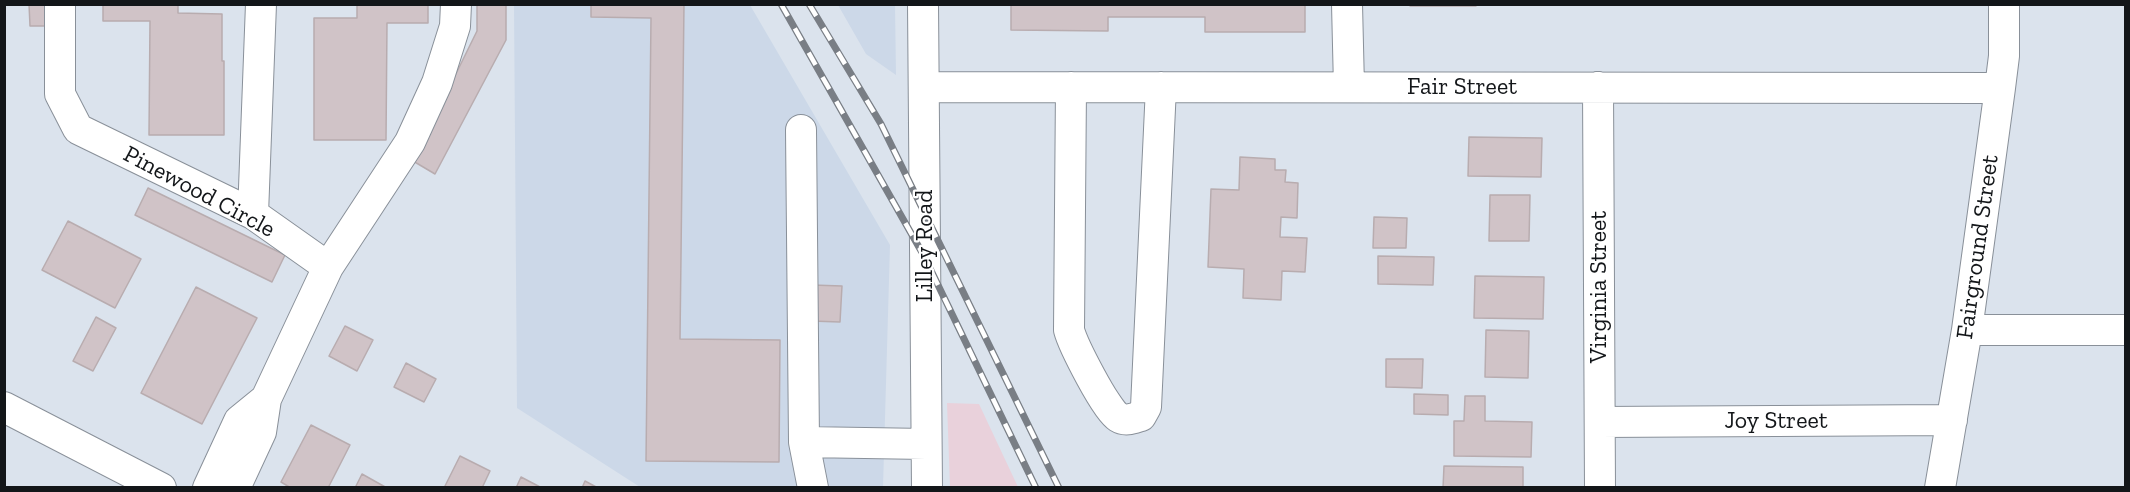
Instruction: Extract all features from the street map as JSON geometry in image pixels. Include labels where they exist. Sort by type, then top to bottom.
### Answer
[{"type":"street","name":"Pinewood Circle","points":[[60,4],[60,94],[78,129],[253,214],[328,267]]},
{"type":"street","points":[[253,214],[261,4]]},
{"type":"street","points":[[235,488],[261,432],[266,399],[328,267],[410,142],[437,83],[455,26],[456,4]]},
{"type":"street","name":"Lilley Road","points":[[923,4],[927,488]]},
{"type":"street","points":[[1347,4],[1349,87]]},
{"type":"street","name":"Fairground Street","points":[[1940,488],[1966,330],[2000,88],[2004,56],[2004,4]]},
{"type":"street","name":"Fair Street","points":[[924,87],[2000,88]]},
{"type":"street","points":[[1071,87],[1069,330],[1072,343],[1106,401],[1118,417],[1129,420],[1141,416],[1146,407],[1161,87]]},
{"type":"street","name":"Virginia Street","points":[[1598,87],[1600,488]]},
{"type":"street","points":[[801,130],[804,442],[813,488]]},
{"type":"street","points":[[1966,330],[2126,330]]},
{"type":"street","points":[[208,488],[240,421],[266,399]]},
{"type":"street","points":[[4,407],[161,488]]},
{"type":"street","name":"Joy Street","points":[[1600,422],[1952,420]]},
{"type":"street","points":[[804,442],[926,444]]},
{"type":"shaded area","points":[[514,5],[750,5],[890,245],[883,487],[640,487],[517,408]]},
{"type":"shaded area","points":[[838,5],[895,5],[896,75],[866,54]]},
{"type":"shaded area","points":[[947,403],[979,404],[1018,487],[950,487]]},
{"type":"building","points":[[29,4],[60,4],[60,26],[30,26]]},
{"type":"building","points":[[103,4],[178,4],[178,13],[222,14],[224,135],[149,135],[150,21],[103,21]]},
{"type":"building","points":[[357,4],[428,4],[428,23],[387,23],[386,140],[314,140],[314,18],[357,18]]},
{"type":"building","points":[[477,4],[506,4],[506,40],[435,174],[413,161],[477,31]]},
{"type":"building","points":[[591,4],[684,4],[680,339],[780,340],[779,462],[646,461],[651,18],[591,17]]},
{"type":"building","points":[[1011,4],[1305,4],[1305,32],[1205,32],[1205,17],[1108,17],[1108,31],[1011,30]]},
{"type":"building","points":[[1410,4],[1476,4],[1476,6],[1410,6]]},
{"type":"building","points":[[1469,137],[1542,138],[1541,177],[1468,176]]},
{"type":"building","points":[[1240,157],[1275,159],[1275,170],[1286,170],[1285,182],[1298,183],[1297,218],[1281,217],[1280,237],[1307,238],[1305,272],[1282,271],[1281,300],[1243,298],[1244,269],[1208,267],[1211,189],[1239,190]]},
{"type":"building","points":[[148,188],[285,255],[272,282],[135,215]]},
{"type":"building","points":[[1490,195],[1530,195],[1529,241],[1489,241]]},
{"type":"building","points":[[1374,217],[1407,218],[1406,248],[1373,248]]},
{"type":"building","points":[[68,221],[141,259],[115,308],[42,270]]},
{"type":"building","points":[[1378,256],[1434,257],[1433,285],[1378,284]]},
{"type":"building","points":[[1475,276],[1544,277],[1543,319],[1474,318]]},
{"type":"building","points":[[812,285],[842,286],[840,322],[811,321]]},
{"type":"building","points":[[196,287],[257,318],[202,424],[141,393]]},
{"type":"building","points":[[96,317],[116,328],[93,371],[73,361]]},
{"type":"building","points":[[345,326],[373,340],[357,371],[329,356]]},
{"type":"building","points":[[1486,330],[1529,331],[1528,378],[1485,377]]},
{"type":"building","points":[[1386,359],[1423,359],[1422,388],[1386,387]]},
{"type":"building","points":[[406,363],[436,379],[424,402],[394,387]]},
{"type":"building","points":[[1414,394],[1448,395],[1448,415],[1414,414]]},
{"type":"building","points":[[1465,396],[1485,396],[1485,421],[1532,422],[1531,457],[1454,456],[1454,421],[1464,421]]},
{"type":"building","points":[[311,425],[350,445],[328,488],[291,488],[281,482]]},
{"type":"building","points":[[460,456],[490,471],[482,488],[444,488]]},
{"type":"building","points":[[1444,466],[1523,467],[1523,488],[1443,488]]},
{"type":"building","points":[[362,474],[387,488],[355,488]]},
{"type":"building","points":[[521,477],[542,488],[516,488]]},
{"type":"building","points":[[585,481],[598,488],[582,488]]},
{"type":"railway","points":[[781,4],[924,256],[1036,488]]},
{"type":"railway","points":[[809,4],[881,124],[1059,488]]}]
